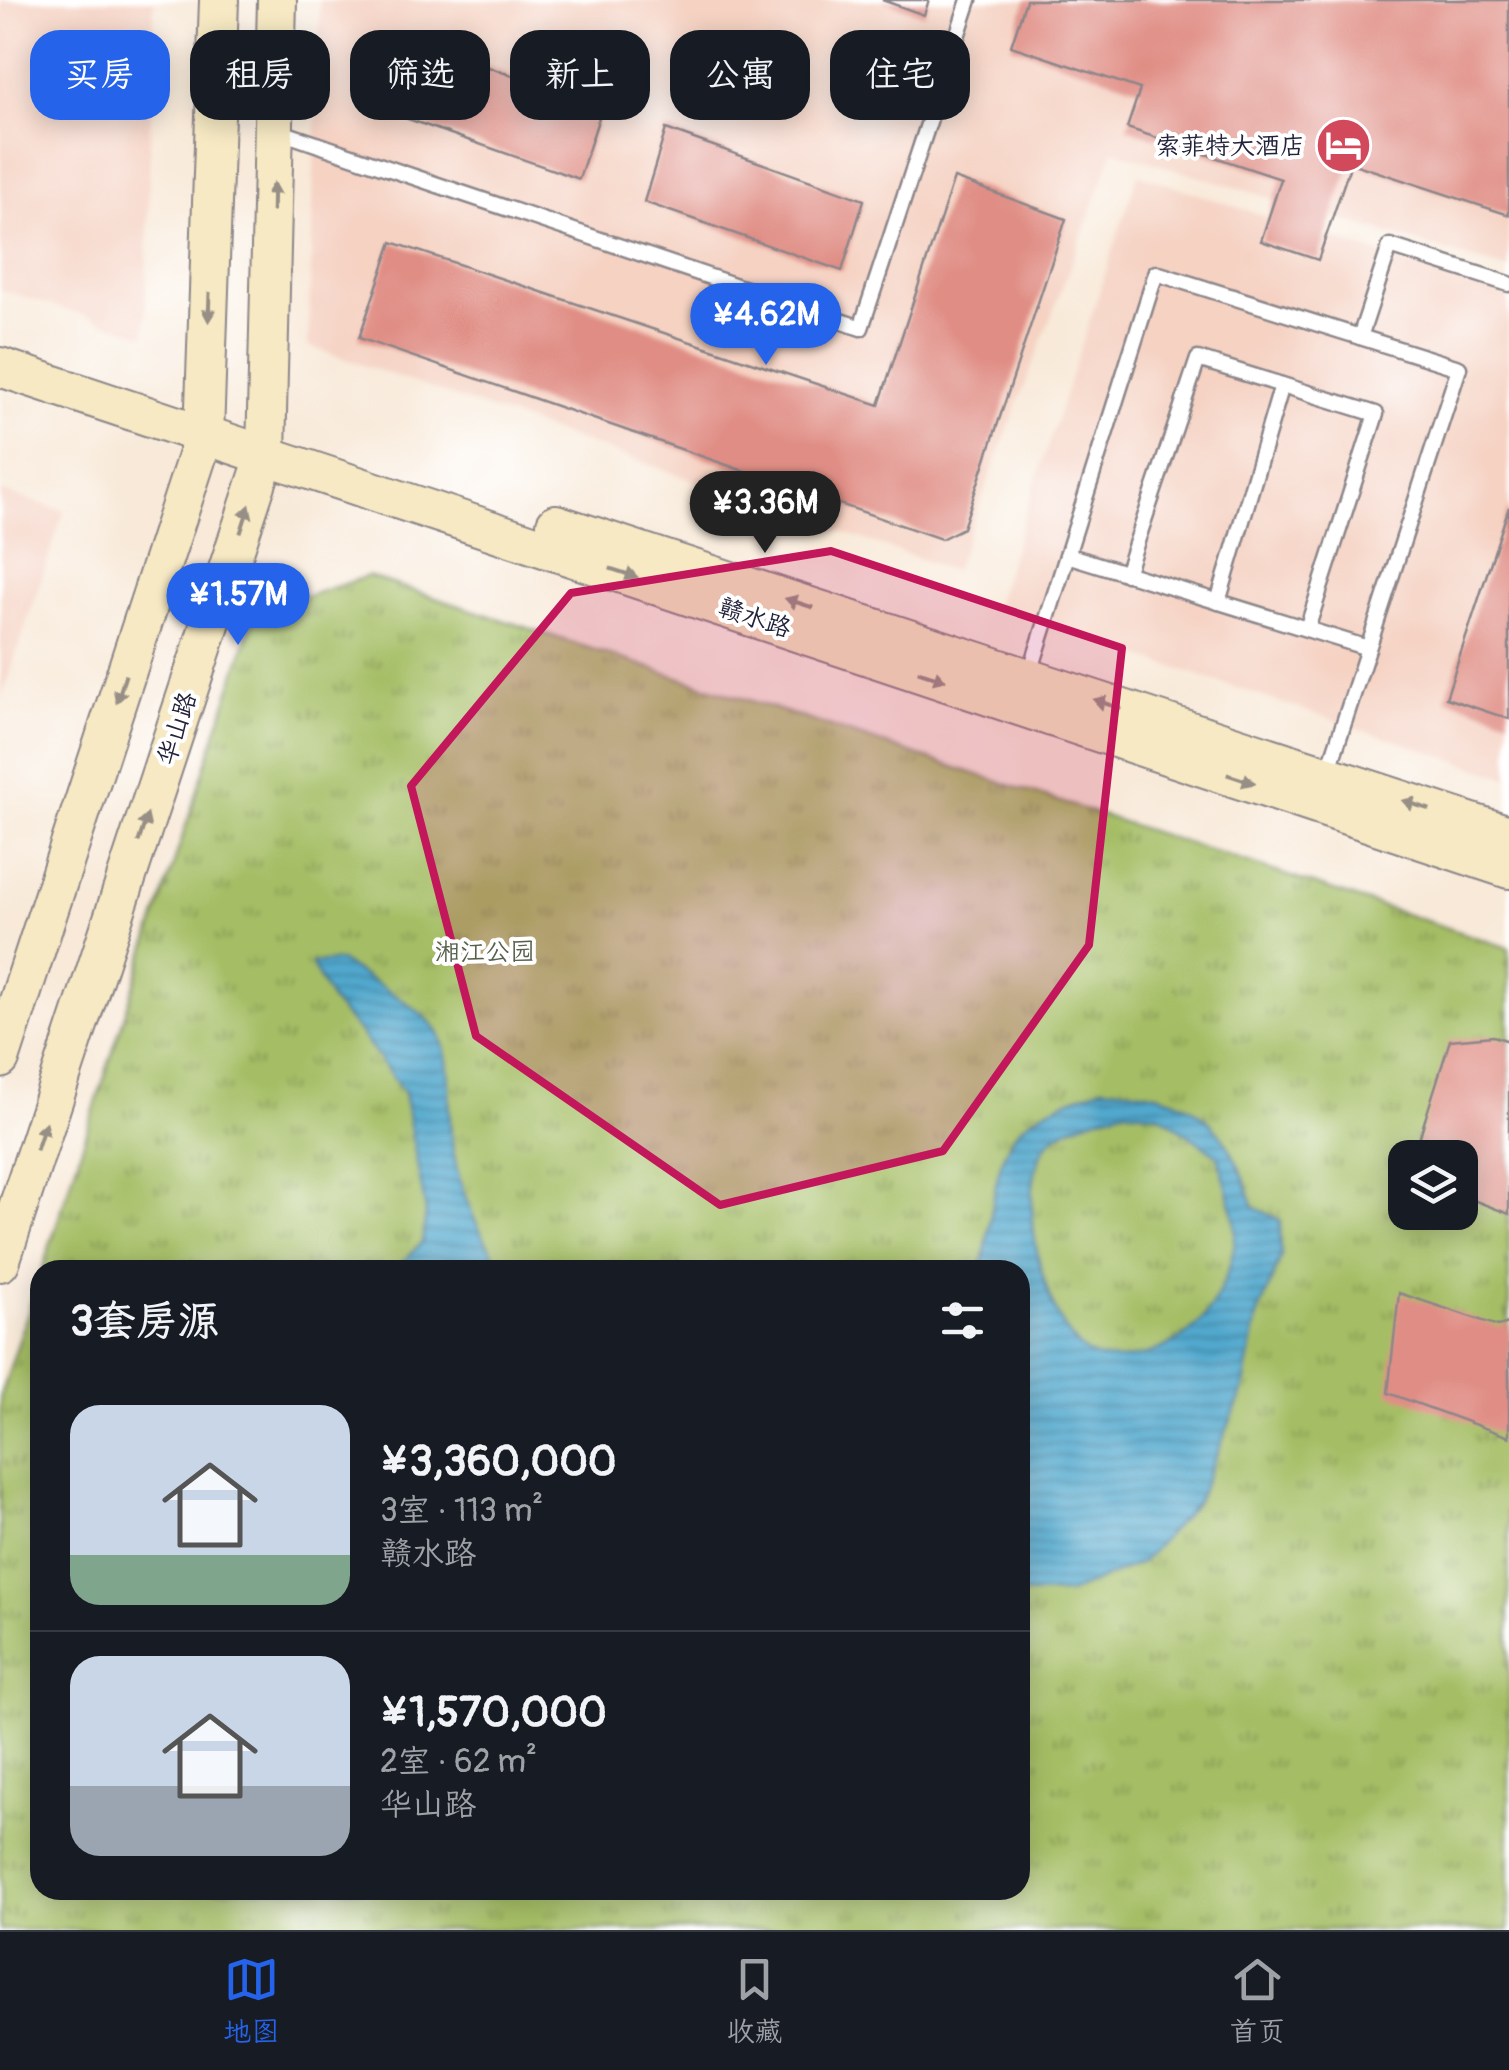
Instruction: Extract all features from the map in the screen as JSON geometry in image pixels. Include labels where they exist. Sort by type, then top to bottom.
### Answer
[{"type":"main road","points":[[0,1058],[205,422],[218,0]]},
{"type":"main road","name":"华山路","points":[[0,1262],[267,442],[277,0]]},
{"type":"main road","name":"赣水路","points":[[0,343],[205,422]]},
{"type":"main road","name":"赣水路","points":[[0,367],[205,422],[1028,678],[1509,835]]},
{"type":"main road","name":"赣水路","points":[[267,442],[1509,869]]},
{"type":"lane","points":[[274,129],[861,328],[968,0]]},
{"type":"lane","points":[[1360,337],[1390,246],[1509,284]]},
{"type":"lane","points":[[1028,678],[1156,273],[1459,368],[1327,776]]},
{"type":"lane","points":[[1126,574],[1198,359],[1376,414],[1307,630]]},
{"type":"lane","points":[[1218,602],[1282,385]]},
{"type":"lane","points":[[1067,555],[1368,648]]},
{"type":"highlighted area","points":[[831,551],[1122,648],[1089,945],[943,1151],[720,1205],[476,1036],[411,786],[571,593]]},
{"type":"shaded area","points":[[0,0],[154,0],[153,30],[30,30],[30,120],[151,120],[145,335],[0,289]]},
{"type":"shaded area","points":[[320,0],[1509,0],[1509,270],[1114,151],[954,571],[308,346],[316,120],[330,120],[330,30],[319,30]]},
{"type":"shaded area","points":[[1138,174],[1509,297],[1509,778],[994,608]]},
{"type":"shaded area","points":[[0,491],[64,511],[0,702]]},
{"type":"green space","name":"湘江公园","points":[[368,576],[1509,948],[1509,1930],[0,1930],[0,1398],[30,1306],[30,1900],[1030,1900],[1030,1260],[45,1260],[255,613]]},
{"type":"water","points":[[340,961],[409,1004],[439,1034],[447,1058],[457,1171],[476,1223],[498,1260],[405,1260],[422,1242],[426,1212],[404,1093],[362,1035],[331,1001],[311,963]]},
{"type":"water","points":[[1102,1087],[1134,1090],[1161,1095],[1203,1116],[1232,1152],[1254,1207],[1280,1220],[1281,1257],[1257,1317],[1243,1391],[1197,1502],[1141,1563],[1069,1593],[1030,1594],[1030,1260],[983,1260],[994,1192],[1005,1153],[1025,1124],[1062,1102]],"holes":[[[1123,1110],[1159,1114],[1218,1156],[1230,1197],[1235,1238],[1224,1282],[1213,1304],[1190,1332],[1161,1349],[1111,1360],[1083,1350],[1055,1309],[1037,1251],[1033,1190],[1037,1164],[1047,1144],[1071,1127]]]},
{"type":"building","points":[[882,0],[929,0],[924,15]]},
{"type":"building","name":"索菲特大酒店","points":[[1026,0],[1509,0],[1509,215],[1351,163],[1318,260],[1261,241],[1281,179],[1127,128],[1140,89],[1011,46]]},
{"type":"building","points":[[490,68],[510,75],[510,120],[598,120],[579,179],[411,120],[490,120]]},
{"type":"building","points":[[666,129],[864,200],[842,271],[644,202]]},
{"type":"building","points":[[954,178],[1066,219],[963,528],[941,539],[359,338],[392,242],[879,405]]},
{"type":"building","points":[[1509,507],[1509,719],[1446,698]]},
{"type":"building","points":[[1493,1036],[1509,1041],[1509,1214],[1478,1202],[1478,1140],[1419,1140],[1450,1040]]},
{"type":"building","points":[[1399,1293],[1498,1326],[1509,1323],[1509,1437],[1388,1393]]},
{"type":"place","name":"索菲特大酒店","points":[[1344,145]]}]
